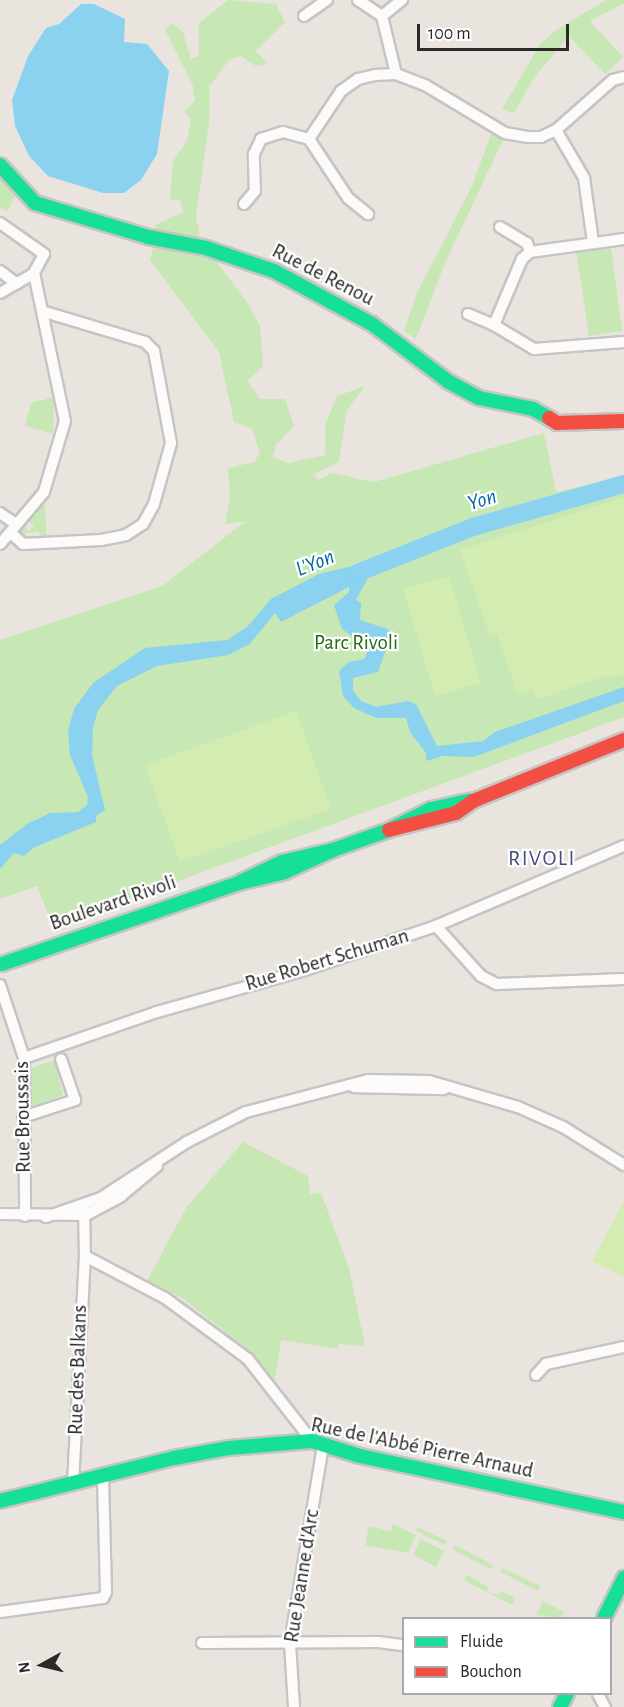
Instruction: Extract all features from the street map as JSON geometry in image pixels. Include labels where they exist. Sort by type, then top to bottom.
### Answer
[{"type":"street","points":[[304,16],[327,0]]},
{"type":"street","points":[[358,0],[382,16],[396,74]]},
{"type":"street","points":[[382,16],[402,0]]},
{"type":"street","points":[[309,139],[341,91],[358,79],[396,74],[424,85],[505,133],[541,137],[556,130],[613,81],[624,77]]},
{"type":"street","points":[[556,130],[584,178],[593,242]]},
{"type":"street","points":[[243,204],[255,191],[254,154],[261,140],[283,132],[309,139],[348,198],[368,214]]},
{"type":"street","name":"Rue de Renou","points":[[0,165],[35,203],[148,237],[206,248],[274,271],[372,324],[449,382],[479,398],[533,409],[557,423],[624,421]]},
{"type":"street","points":[[0,223],[44,254],[34,273],[0,293]]},
{"type":"street","points":[[500,227],[527,243],[530,252]]},
{"type":"street","points":[[494,325],[522,259],[530,252],[624,239]]},
{"type":"street","points":[[0,271],[16,284]]},
{"type":"street","points":[[0,544],[44,492],[65,421],[45,312],[34,273]]},
{"type":"street","points":[[0,513],[14,529],[22,544],[101,540],[126,535],[142,524],[154,504],[171,443],[154,351],[150,346],[45,312]]},
{"type":"street","points":[[468,314],[494,325],[500,332],[534,349],[624,342]]},
{"type":"street","name":"Boulevard Rivoli","points":[[1,966],[238,883],[285,872],[333,850],[389,830],[435,820],[473,801],[624,740]]},
{"type":"street","name":"Rue Robert Schuman","points":[[24,1058],[157,1012],[305,970],[436,926],[624,846]]},
{"type":"street","points":[[436,926],[481,976],[497,984],[624,979]]},
{"type":"street","name":"Rue Broussais","points":[[0,985],[24,1058],[25,1216]]},
{"type":"street","points":[[23,1117],[75,1100],[61,1059]]},
{"type":"street","points":[[46,1217],[101,1198],[246,1112],[342,1087],[452,1090],[530,1111],[581,1136],[624,1164]]},
{"type":"street","points":[[0,1214],[46,1217],[85,1213],[121,1196],[164,1159]]},
{"type":"street","points":[[85,1213],[101,1198]]},
{"type":"street","points":[[72,1209],[85,1213]]},
{"type":"street","name":"Rue des Balkans","points":[[73,1484],[85,1256],[85,1213]]},
{"type":"street","points":[[85,1256],[165,1298],[248,1359],[318,1443]]},
{"type":"street","points":[[536,1375],[546,1364],[624,1347]]},
{"type":"street","name":"Rue de l'Abbé Pierre Arnaud","points":[[0,1501],[229,1448],[318,1443],[624,1512]]},
{"type":"street","name":"Rue Jeanne d'Arc","points":[[294,1707],[290,1642],[318,1443]]},
{"type":"street","points":[[0,1612],[103,1598],[106,1592],[103,1477]]},
{"type":"street","points":[[604,1617],[624,1578]]},
{"type":"street","points":[[202,1643],[290,1642],[402,1645]]},
{"type":"green space","points":[[228,0],[276,4],[285,22],[256,51],[268,64],[256,66],[241,56],[229,60],[209,87],[210,115],[196,217],[201,242],[155,235],[155,225],[183,212],[180,200],[170,200],[173,161],[187,141],[191,119],[184,111],[195,101],[193,86],[165,30],[171,23],[183,32],[191,59],[199,56],[199,23]]},
{"type":"green space","points":[[606,0],[624,0],[624,3],[590,21],[623,57],[605,74],[569,36],[533,79],[514,113],[502,109],[540,44],[556,30]]},
{"type":"green space","points":[[491,134],[503,140],[445,263],[416,339],[404,331],[416,295],[472,186]]},
{"type":"green space","points":[[0,176],[13,192],[10,195],[17,193],[7,212],[0,207]]},
{"type":"green space","name":"Parc Rivoli","points":[[154,245],[216,261],[247,302],[260,326],[263,366],[248,381],[260,399],[285,399],[294,426],[276,445],[273,457],[288,463],[325,455],[325,425],[337,396],[365,386],[347,410],[339,462],[314,474],[318,480],[332,473],[374,482],[544,433],[556,492],[624,476],[624,717],[53,927],[37,886],[0,899],[0,640],[162,586],[246,521],[225,524],[230,499],[228,468],[254,462],[260,453],[252,429],[234,422],[219,352],[150,260]]},
{"type":"green space","points":[[611,246],[622,331],[589,336],[576,250]]},
{"type":"green space","points":[[54,397],[53,434],[25,426],[31,403]]},
{"type":"green space","points":[[44,497],[47,541],[40,541],[39,532],[25,533],[24,539],[17,537],[22,524],[29,531],[34,526],[27,519]]},
{"type":"green space","points":[[624,497],[624,675],[602,677],[538,699],[532,690],[518,695],[497,634],[490,636],[460,550]]},
{"type":"green space","points":[[449,576],[481,683],[435,696],[403,589]]},
{"type":"green space","points":[[296,711],[331,809],[180,862],[145,765]]},
{"type":"green space","points":[[55,1060],[63,1095],[31,1107],[31,1068]]},
{"type":"green space","points":[[243,1142],[308,1176],[310,1194],[321,1193],[349,1268],[365,1346],[339,1344],[338,1349],[281,1340],[274,1384],[252,1353],[181,1297],[147,1281],[186,1208]]},
{"type":"green space","points":[[624,1203],[624,1277],[592,1261]]},
{"type":"green space","points":[[393,1524],[416,1535],[408,1553],[365,1545],[369,1526],[391,1531]]},
{"type":"green space","points":[[417,1527],[447,1541],[445,1545],[416,1531]]},
{"type":"green space","points":[[421,1539],[444,1551],[436,1567],[413,1555]]},
{"type":"green space","points":[[455,1545],[493,1565],[491,1569],[453,1550]]},
{"type":"green space","points":[[503,1568],[540,1586],[538,1591],[501,1572]]},
{"type":"green space","points":[[467,1575],[488,1587],[487,1592],[464,1580]]},
{"type":"green space","points":[[500,1591],[516,1598],[512,1605],[487,1592],[499,1595]]},
{"type":"green space","points":[[543,1601],[564,1612],[562,1617],[536,1615]]},
{"type":"water","points":[[81,4],[94,4],[125,19],[124,42],[147,44],[169,71],[157,154],[141,180],[124,193],[103,193],[48,176],[29,156],[15,126],[12,100],[28,56],[46,28],[59,24]]},
{"type":"water","points":[[361,564],[367,580],[356,600],[361,603],[360,620],[388,629],[391,635],[378,672],[353,678],[353,690],[361,701],[376,707],[408,701],[416,704],[437,746],[483,741],[495,732],[624,687],[624,701],[474,757],[443,756],[426,761],[426,753],[410,732],[406,718],[376,718],[354,708],[343,696],[339,671],[349,662],[364,659],[374,639],[353,637],[342,629],[334,605],[349,592],[349,587],[281,622],[275,613],[250,644],[228,655],[157,666],[117,686],[98,710],[93,728],[92,755],[105,810],[96,816],[96,822],[33,848],[24,856],[14,853],[0,869],[0,845],[27,824],[50,813],[78,812],[87,805],[88,797],[70,755],[68,731],[74,709],[93,683],[145,648],[227,640],[247,627],[271,599],[319,574]]},
{"type":"waterway","name":"Yon","points":[[357,573],[473,527],[624,484]]},
{"type":"traffic: fast","points":[[0,165],[35,203],[148,237],[206,248],[274,271],[372,324],[449,382],[479,398],[533,409],[549,418]]},
{"type":"traffic: fast","points":[[240,882],[282,862],[333,850],[389,830],[431,809],[470,801]]},
{"type":"traffic: fast","points":[[2,964],[239,883],[285,872],[333,850]]},
{"type":"traffic: fast","points":[[0,1501],[174,1458],[229,1448],[312,1441],[360,1456],[624,1512]]},
{"type":"traffic: fast","points":[[604,1617],[624,1578]]},
{"type":"traffic: fast","points":[[560,1707],[566,1695]]},
{"type":"traffic: jam","points":[[549,418],[557,423],[624,421]]},
{"type":"traffic: jam","points":[[389,830],[456,813],[473,801],[624,740]]},
{"type":"district","name":"RIVOLI","points":[[542,859]]},
{"type":"water label","name":"L'Yon","points":[[315,563]]}]
